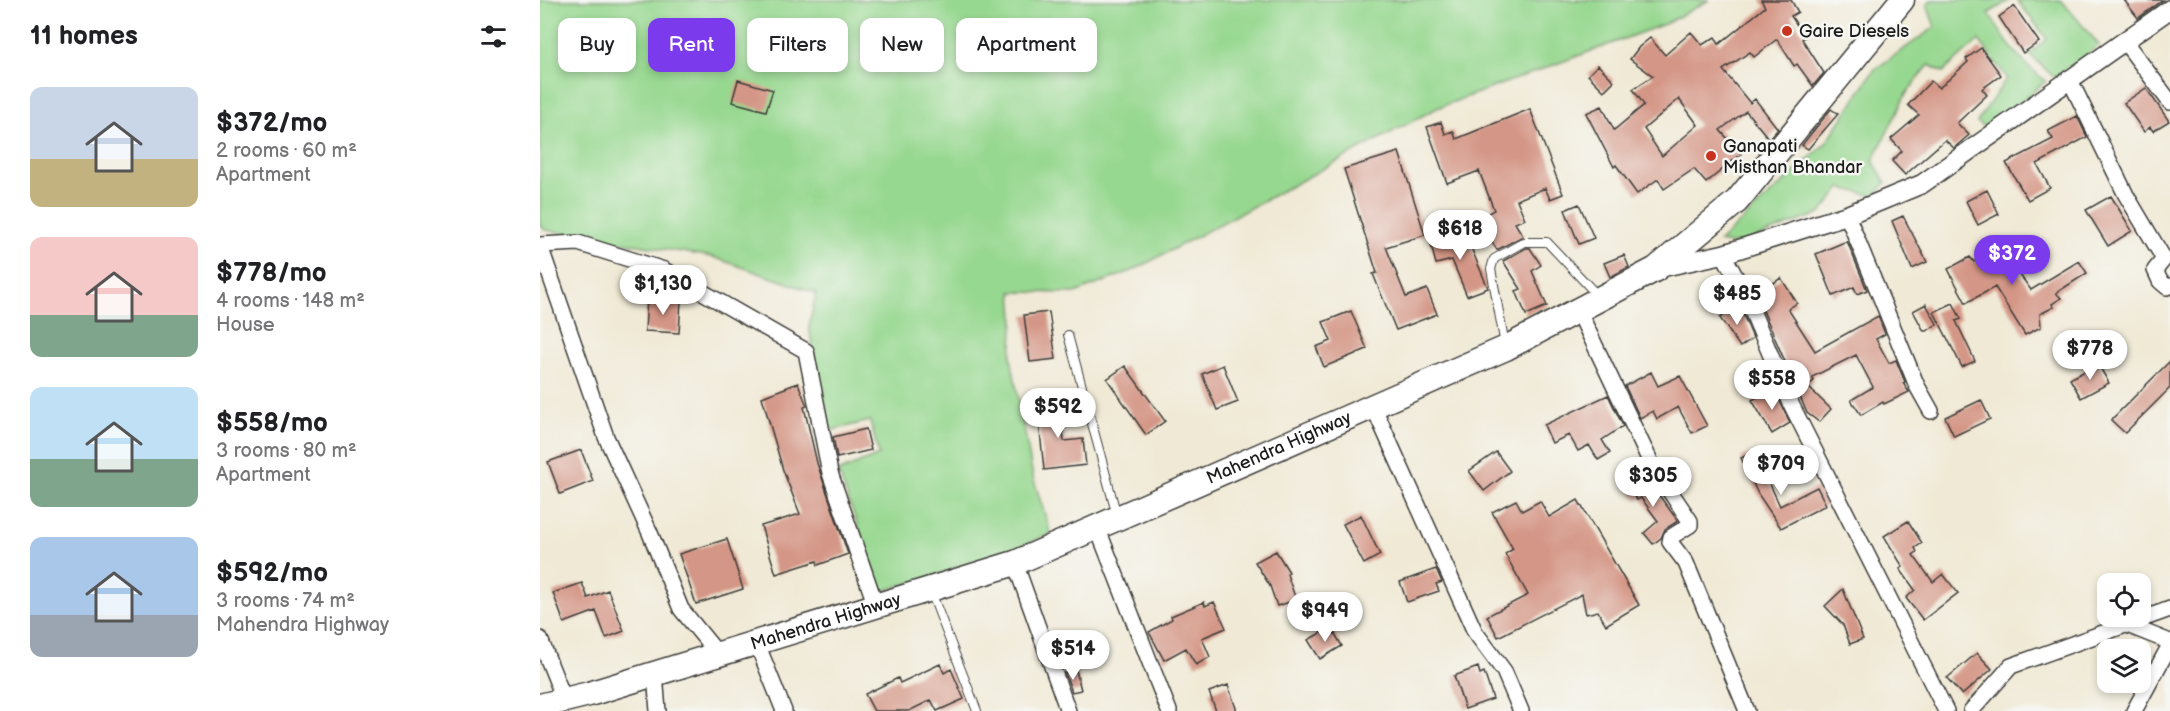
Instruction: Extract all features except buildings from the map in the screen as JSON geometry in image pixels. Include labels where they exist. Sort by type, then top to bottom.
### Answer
[{"type":"highway","name":"Mahendra Highway","points":[[540,706],[564,699],[590,702],[655,674],[717,653],[1015,563],[1374,408],[1506,348],[1656,268],[1737,201],[1902,0]]},
{"type":"street","points":[[1656,268],[1723,254],[1847,215],[1922,184],[2069,78],[2125,42],[2170,9]]},
{"type":"street","points":[[2125,42],[2170,102]]},
{"type":"street","points":[[2069,78],[2126,195],[2163,259],[2155,270],[2160,281],[2167,287],[2170,286]]},
{"type":"street","points":[[1847,215],[1912,375],[1931,411]]},
{"type":"street","points":[[717,653],[681,609],[650,533],[606,437],[540,245],[578,243],[664,270],[806,351],[831,473],[876,606]]},
{"type":"street","points":[[1723,254],[1745,294],[1787,397],[1946,711]]},
{"type":"street","points":[[1578,310],[1652,463],[1690,521],[1690,525],[1671,537],[1670,542],[1686,562],[1746,711]]},
{"type":"street","points":[[1374,408],[1475,632],[1504,671],[1521,711]]},
{"type":"street","points":[[1108,523],[1169,711]]},
{"type":"street","points":[[1015,563],[1068,711]]},
{"type":"street","points":[[2151,615],[2170,609]]},
{"type":"street","points":[[1971,711],[2012,666],[2117,627]]},
{"type":"street","points":[[2132,627],[2170,644],[2134,711]]},
{"type":"street","points":[[540,639],[564,699]]},
{"type":"street","points":[[756,641],[784,711]]},
{"type":"street","points":[[655,674],[658,711]]},
{"type":"lane","points":[[1506,348],[1491,268],[1494,259],[1524,242],[1547,242],[1599,297]]},
{"type":"lane","points":[[1068,335],[1108,523]]},
{"type":"lane","points":[[930,590],[977,711]]},
{"type":"green space","points":[[540,0],[1709,0],[1667,23],[1437,108],[1134,270],[1075,293],[1012,292],[1014,318],[1011,358],[1033,477],[1051,534],[974,564],[882,591],[838,472],[879,455],[870,421],[828,431],[809,327],[816,293],[713,257],[545,230],[540,225]]},
{"type":"green space","points":[[1931,0],[2010,0],[1989,13],[2014,50],[2046,81],[1987,130],[1977,122],[2007,78],[1979,40],[1943,72],[1929,65],[1906,94],[1873,161],[1886,183],[1874,196],[1841,188],[1821,213],[1736,245],[1719,242],[1826,143],[1874,70],[1935,27],[1927,5]]},
{"type":"green space","points":[[2017,0],[2061,0],[2099,45],[2055,78],[2029,54],[2047,39]]},
{"type":"place","name":"Gaire Diesels","points":[[1787,31]]},
{"type":"place","name":"Ganapati Misthan Bhandar","points":[[1711,156]]}]
